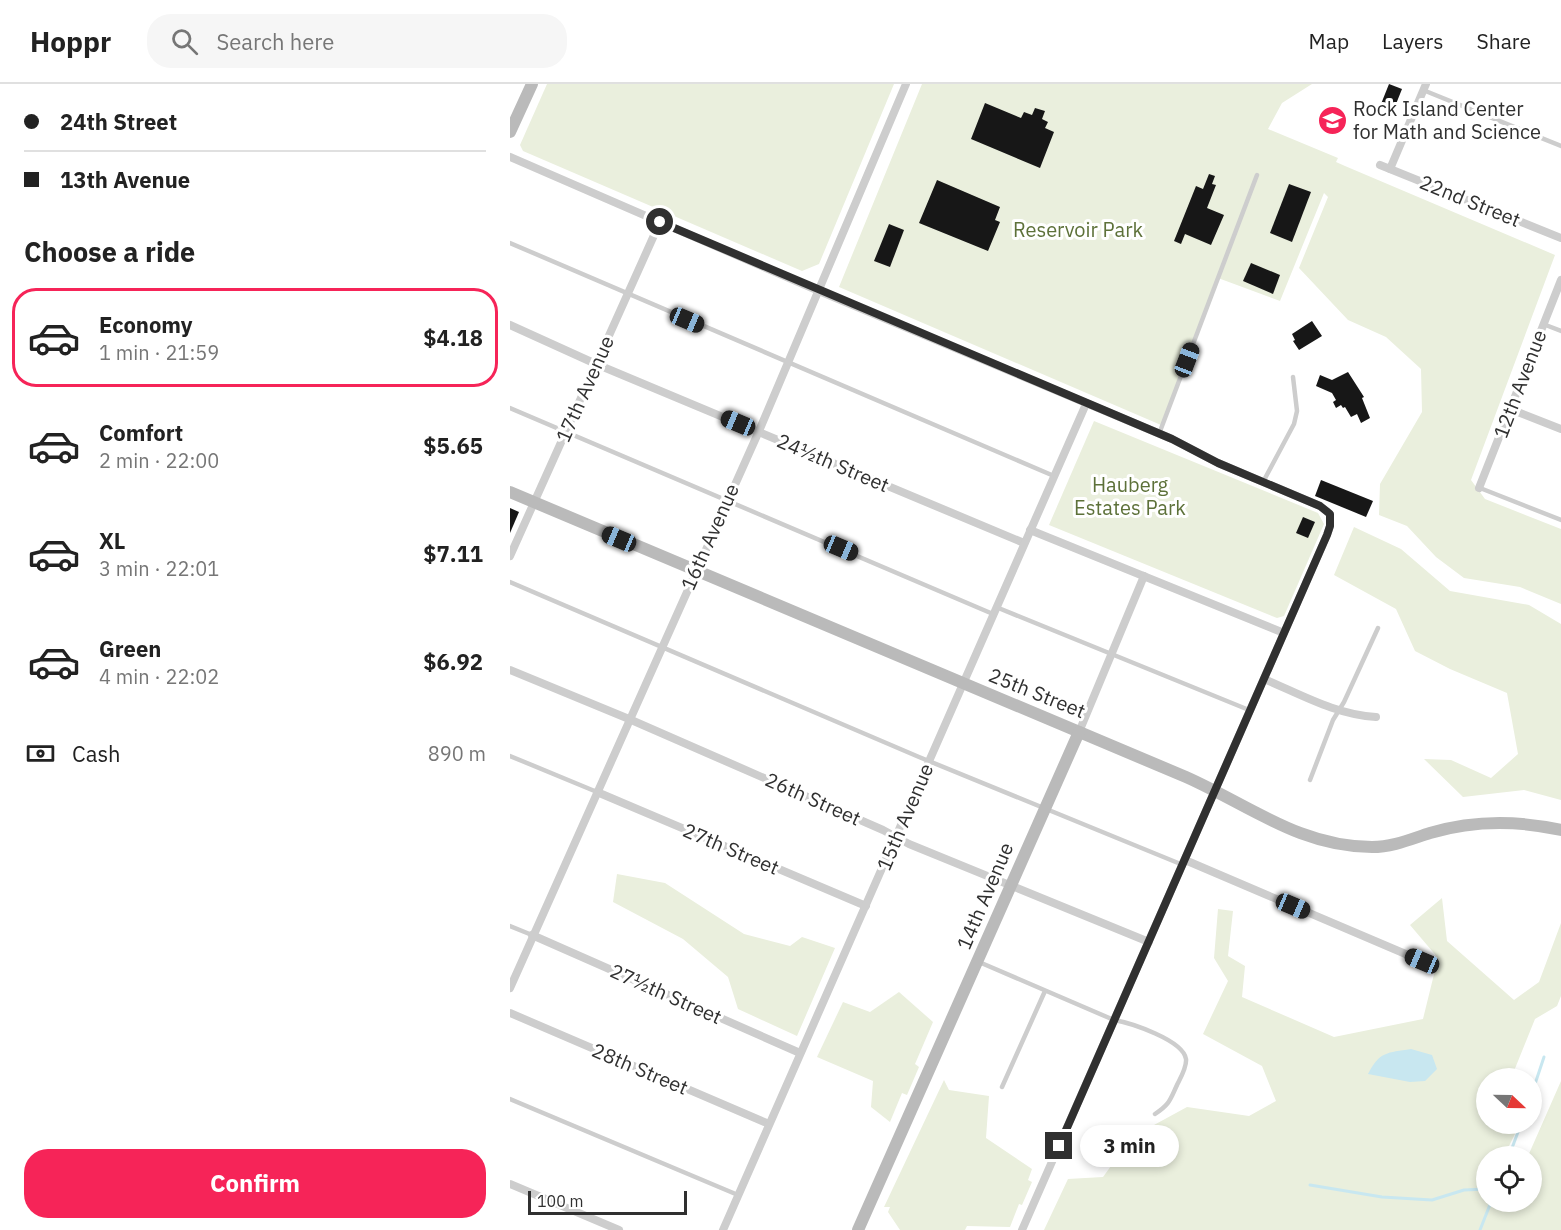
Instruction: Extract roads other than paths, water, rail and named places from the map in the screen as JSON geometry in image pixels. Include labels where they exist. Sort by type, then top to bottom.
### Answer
[{"type":"street","points":[[510,132],[532,84]]},
{"type":"street","name":"16th Avenue","points":[[510,988],[759,431],[906,84]]},
{"type":"street","points":[[1390,169],[1425,87]]},
{"type":"street","points":[[510,156],[819,291],[1159,434],[1320,506],[1330,514],[1327,535],[1022,1230]]},
{"type":"street","name":"22nd Street","points":[[1380,165],[1561,237]]},
{"type":"street","name":"17th Avenue","points":[[510,556],[660,222]]},
{"type":"street","name":"12th Avenue","points":[[1479,488],[1561,280]]},
{"type":"street","name":"24½th Street","points":[[510,325],[596,364],[1024,543]]},
{"type":"street","name":"15th Avenue","points":[[723,1230],[1086,404]]},
{"type":"street","points":[[1510,409],[1561,429]]},
{"type":"street","name":"25th Street","points":[[510,492],[1216,790],[1277,824],[1302,835],[1319,840],[1373,847],[1485,822],[1529,824],[1561,830]]},
{"type":"street","points":[[1030,530],[1284,633]]},
{"type":"street","name":"14th Avenue","points":[[858,1230],[1079,732],[1144,576]]},
{"type":"street","name":"26th Street","points":[[510,670],[629,719],[1011,886],[1149,942]]},
{"type":"street","points":[[1264,679],[1339,710],[1359,716],[1376,717]]},
{"type":"street","name":"27th Street","points":[[597,792],[866,906]]},
{"type":"street","points":[[1184,862],[1422,961]]},
{"type":"street","name":"27½th Street","points":[[532,935],[800,1053]]},
{"type":"street","name":"28th Street","points":[[510,1013],[770,1124]]},
{"type":"street","points":[[510,1184],[619,1230]]},
{"type":"lane","points":[[1425,87],[1561,146]]},
{"type":"lane","points":[[1159,434],[1257,176]]},
{"type":"lane","points":[[510,243],[1054,476]]},
{"type":"lane","points":[[1543,324],[1561,331]]},
{"type":"lane","points":[[1263,482],[1294,424],[1297,411],[1293,377]]},
{"type":"lane","points":[[510,408],[995,610],[1111,653],[1251,711]]},
{"type":"lane","points":[[1479,488],[1561,520]]},
{"type":"lane","points":[[510,582],[929,761],[1184,862]]},
{"type":"lane","points":[[1310,780],[1339,710],[1378,628]]},
{"type":"lane","points":[[510,756],[597,792]]},
{"type":"lane","points":[[510,926],[532,935]]},
{"type":"lane","points":[[978,961],[1045,992],[1176,1043],[1185,1055],[1185,1067],[1167,1106],[1155,1114]]},
{"type":"lane","points":[[1002,1087],[1045,992]]},
{"type":"lane","points":[[510,1099],[738,1195]]},
{"type":"water","points":[[1411,1049],[1432,1055],[1437,1069],[1425,1081],[1410,1082],[1368,1074],[1376,1061],[1385,1054]]},
{"type":"waterway","points":[[1540,1068],[1544,1057]]},
{"type":"waterway","points":[[1513,1146],[1517,1134]]},
{"type":"waterway","points":[[1310,1185],[1382,1197],[1432,1200],[1464,1190],[1476,1189]]},
{"type":"waterway","points":[[1480,1230],[1487,1212]]},
{"type":"place","name":"Rock Island Center for Math and Science","points":[[1332,120]]},
{"type":"park label","name":"Reservoir Park","points":[[1078,230]]},
{"type":"park label","name":"Hauberg Estates Park","points":[[1130,496]]}]
